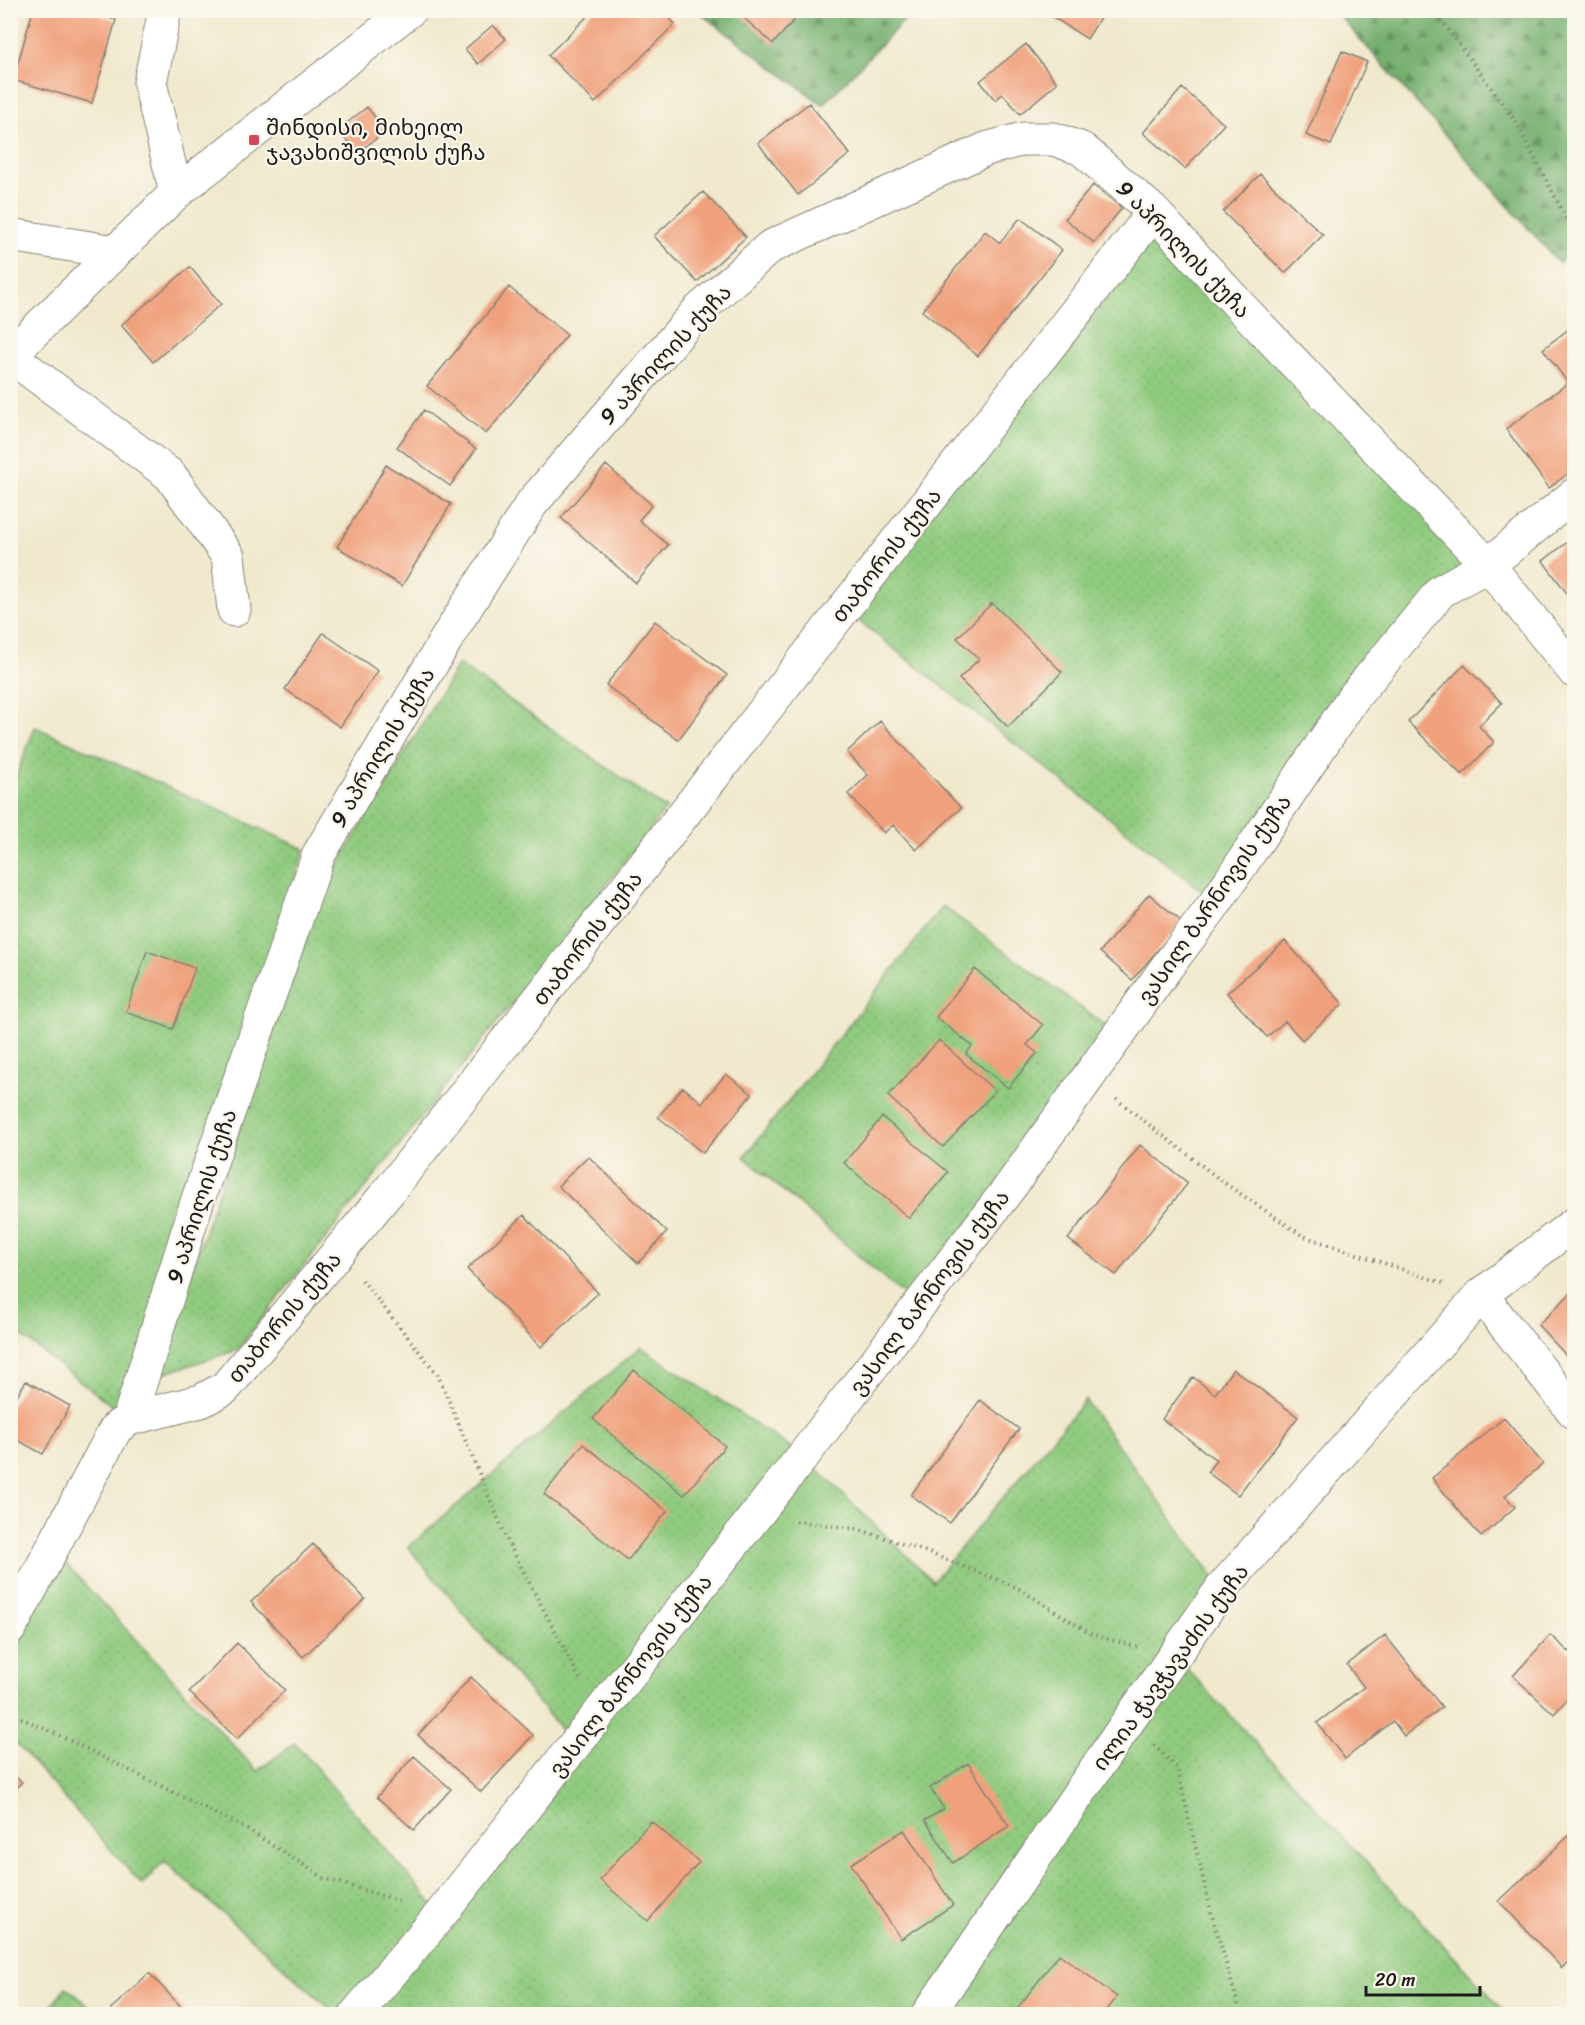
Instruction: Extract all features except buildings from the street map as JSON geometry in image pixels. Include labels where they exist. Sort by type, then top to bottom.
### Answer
[{"type":"street","points":[[165,10],[150,83],[176,193]]},
{"type":"street","points":[[234,610],[228,556],[170,475],[10,355],[176,193],[410,10]]},
{"type":"street","name":"9 აპრილის ქუჩა","points":[[129,1419],[198,1199],[319,854],[453,628],[532,503],[698,311],[770,247],[986,148],[1023,139],[1054,139],[1082,149],[1154,212],[1239,305],[1488,565],[1575,671]]},
{"type":"street","name":"თაბორის ქუჩა","points":[[129,1419],[201,1401],[225,1388],[388,1191],[1154,212]]},
{"type":"street","points":[[10,235],[115,252]]},
{"type":"street","name":"ვასილ ბარნოვის ქუჩა","points":[[356,2014],[441,1914],[764,1506],[1010,1187],[1166,968],[1216,902],[1353,698],[1440,591],[1488,565],[1575,495]]},
{"type":"street","name":"ილია ჭავჭავაძის ქუჩა","points":[[928,2014],[1222,1588],[1481,1295],[1575,1224]]},
{"type":"street","points":[[1481,1295],[1575,1412]]},
{"type":"street","points":[[10,1628],[116,1428],[129,1419]]},
{"type":"path","points":[[1434,10],[1516,122],[1567,220],[1575,230]]},
{"type":"path","points":[[1088,1077],[1223,1182],[1304,1236],[1481,1295]]},
{"type":"path","points":[[338,1252],[438,1375],[507,1539],[598,1715]]},
{"type":"path","points":[[764,1506],[798,1522],[857,1529],[924,1551],[1016,1587],[1093,1635],[1176,1656]]},
{"type":"path","points":[[10,1713],[61,1736],[250,1831],[324,1878],[441,1914]]},
{"type":"path","points":[[1129,1720],[1178,1768],[1212,1916],[1241,2014]]},
{"type":"green space","points":[[697,11],[913,11],[823,105]]},
{"type":"green space","points":[[1335,11],[1574,11],[1574,248],[1559,263]]},
{"type":"green space","points":[[1154,212],[1488,565],[1441,591],[1216,902],[844,609]]},
{"type":"green space","points":[[458,664],[666,809],[237,1350],[156,1376],[317,900]]},
{"type":"green space","points":[[35,727],[305,849],[129,1419],[11,1328],[10,792]]},
{"type":"green space","points":[[943,906],[1118,1035],[918,1307],[744,1157]]},
{"type":"green space","points":[[641,1347],[803,1456],[933,1581],[1085,1400],[1222,1588],[1176,1657],[1507,2014],[336,2014],[164,1861],[142,1885],[11,1738],[10,1628],[52,1549],[257,1771],[295,1743],[441,1914],[574,1745],[408,1547]]},
{"type":"green space","points":[[66,1987],[99,2014],[44,2014]]},
{"type":"place","name":"შინდისი, მიხეილ ჯავახიშვილის ქუჩა","points":[[254,140]]}]
